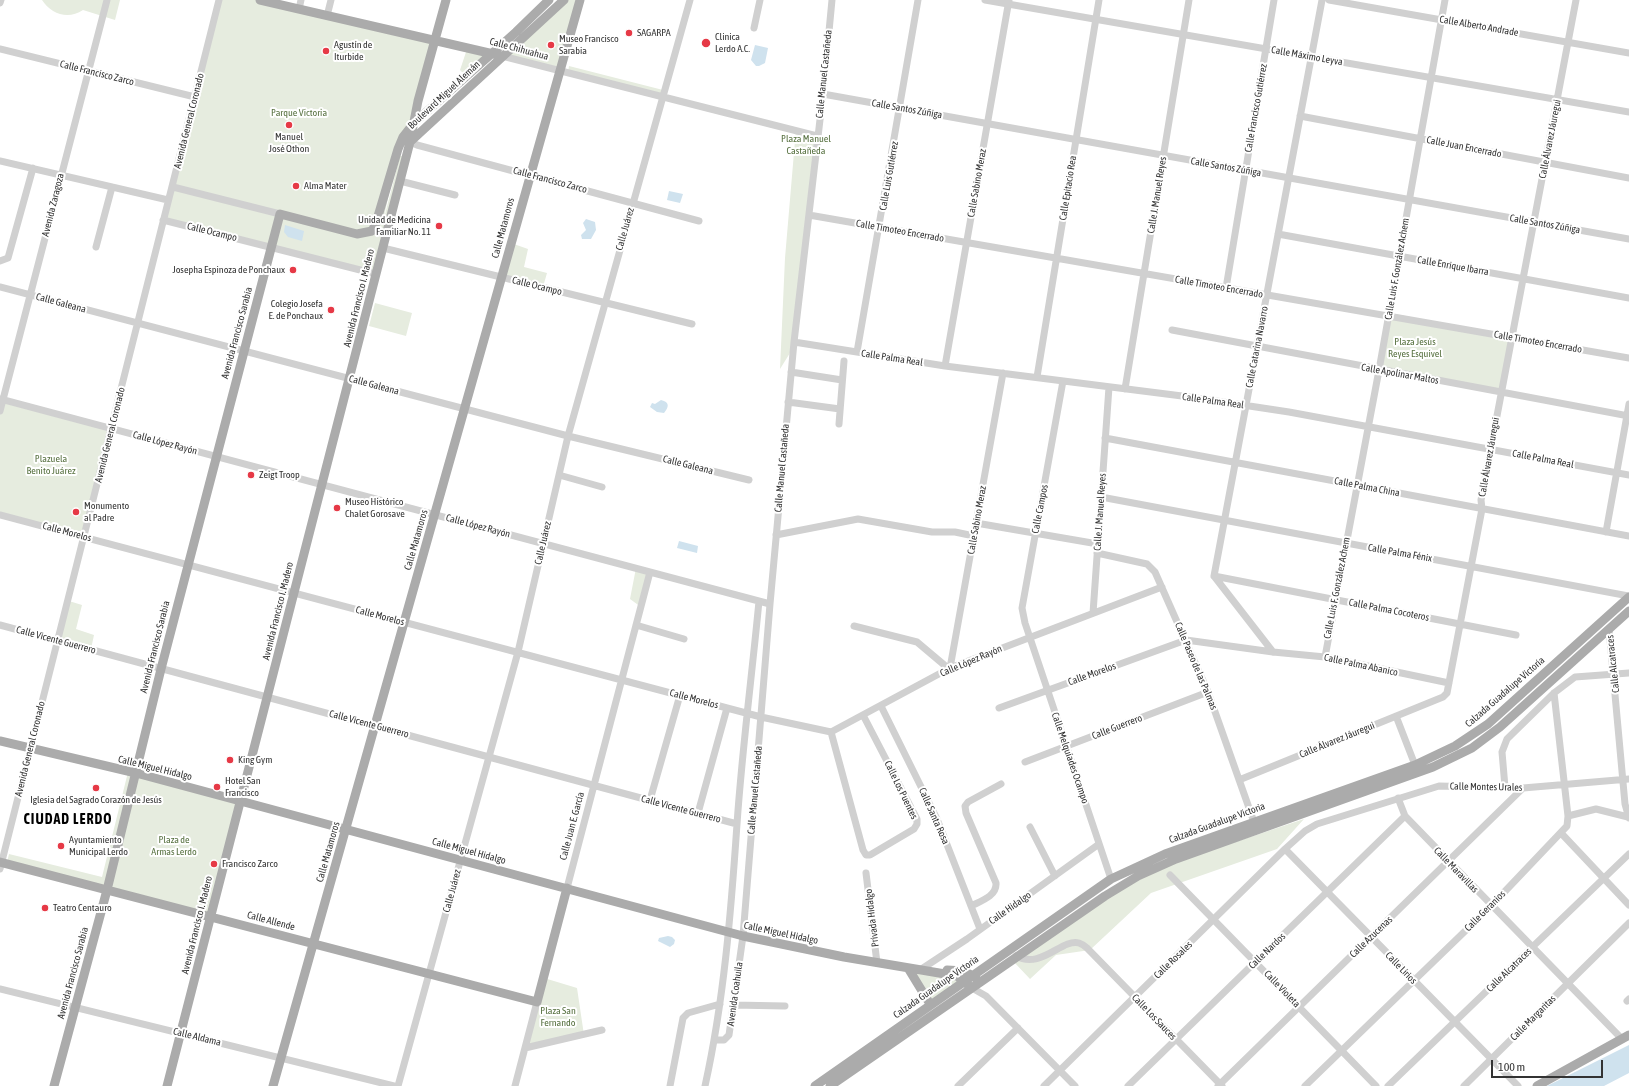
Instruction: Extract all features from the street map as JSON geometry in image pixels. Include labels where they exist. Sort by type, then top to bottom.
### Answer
[{"type":"main road","name":"Calle Chihuahua","points":[[260,0],[300,5],[327,16],[502,56]]},
{"type":"main road","points":[[414,123],[418,101],[446,0]]},
{"type":"main road","name":"Boulevard Miguel Alemán","points":[[406,140],[414,123],[516,32],[549,0]]},
{"type":"main road","name":"Boulevard Miguel Alemán","points":[[406,140],[564,0]]},
{"type":"main road","name":"Calle Matamoros","points":[[273,1086],[376,726],[529,175],[580,0]]},
{"type":"main road","points":[[471,48],[493,46],[516,32]]},
{"type":"main road","points":[[280,214],[357,234],[372,231],[406,140]]},
{"type":"main road","name":"Avenida Francisco I. Madero","points":[[167,1086],[400,181],[406,140]]},
{"type":"main road","name":"Avenida Francisco Sarabia","points":[[54,1086],[107,890],[161,669],[280,214]]},
{"type":"main road","name":"Calzada Guadalupe Victoria","points":[[815,1086],[964,980],[1111,879],[1165,854],[1415,765],[1455,746],[1488,724],[1629,597]]},
{"type":"main road","name":"Calzada Guadalupe Victoria","points":[[836,1084],[1016,956],[1116,889],[1154,868],[1408,776],[1454,758],[1472,748],[1500,727],[1629,611]]},
{"type":"main road","name":"Calle Miguel Hidalgo","points":[[0,741],[136,773],[743,936],[877,963],[934,972],[942,975],[957,976],[964,980]]},
{"type":"main road","name":"Calle Allende","points":[[1,865],[107,890],[537,1002]]},
{"type":"main road","name":"Calle Juan E. García","points":[[537,1002],[567,888]]},
{"type":"main road","points":[[908,968],[930,1004]]},
{"type":"main road","name":"Calle Miguel Hidalgo","points":[[934,972],[944,970],[964,971],[981,982]]},
{"type":"main road","points":[[964,980],[972,988]]},
{"type":"main road","points":[[1537,1086],[1626,1037]]},
{"type":"street","name":"Avenida Zaragoza","points":[[0,411],[1,399],[30,295],[107,0]]},
{"type":"street","name":"Avenida General Coronado","points":[[1,865],[219,0]]},
{"type":"street","points":[[327,16],[331,0]]},
{"type":"street","name":"Calle Juárez","points":[[398,1086],[518,652],[568,436],[690,0]]},
{"type":"street","points":[[754,28],[760,0]]},
{"type":"street","name":"Calle Manuel Castañeda","points":[[743,936],[788,402],[817,136],[823,94],[832,0]]},
{"type":"street","name":"Calle Luis Gutiérrez","points":[[857,352],[901,108],[918,0]]},
{"type":"street","name":"Calle Máximo Leyva","points":[[985,0],[1009,2],[1096,19],[1184,33],[1629,112]]},
{"type":"street","name":"Calle Epitacio Rea","points":[[1037,377],[1099,0]]},
{"type":"street","name":"Calle J. Manuel Reyes","points":[[1125,389],[1189,0]]},
{"type":"street","name":"Calle Francisco Gutiérrez","points":[[1226,288],[1274,0]]},
{"type":"street","name":"Calle Catarina Navarro","points":[[1214,576],[1322,0]]},
{"type":"street","name":"Calle Alberto Andrade","points":[[1329,0],[1629,53]]},
{"type":"street","name":"Calle Luis F. González Achem","points":[[1325,657],[1379,370],[1445,0]]},
{"type":"street","name":"Calle Álvarez Jáuregui","points":[[1239,780],[1443,697],[1447,693],[1472,566],[1482,509],[1481,500],[1576,0]]},
{"type":"street","name":"Calle Sabino Meraz","points":[[945,366],[1009,2]]},
{"type":"street","name":"Calle Francisco Zarco","points":[[0,49],[194,97]]},
{"type":"street","name":"Calle Chihuahua","points":[[502,56],[560,72],[817,136]]},
{"type":"street","name":"Calle Santos Zúñiga","points":[[823,94],[1629,239]]},
{"type":"street","name":"Calle Juan Encerrado","points":[[1300,116],[1629,178]]},
{"type":"street","name":"Calle Francisco Zarco","points":[[406,140],[699,221]]},
{"type":"street","points":[[0,161],[168,200]]},
{"type":"street","points":[[1,261],[8,258],[33,168]]},
{"type":"street","points":[[400,181],[455,195]]},
{"type":"street","points":[[96,247],[112,187]]},
{"type":"street","points":[[173,187],[280,214]]},
{"type":"street","name":"Calle Timoteo Encerrado","points":[[809,215],[1629,358]]},
{"type":"street","name":"Calle Ocampo","points":[[163,220],[376,274]]},
{"type":"street","name":"Calle Enrique Ibarra","points":[[1278,234],[1629,298]]},
{"type":"street","name":"Calle Ocampo","points":[[383,248],[692,324]]},
{"type":"street","name":"Calle Galeana","points":[[0,287],[568,436],[749,480]]},
{"type":"street","name":"Calle Apolinar Maltos","points":[[1172,330],[1628,416]]},
{"type":"street","name":"Calle Palma Real","points":[[794,342],[945,366],[1246,405],[1368,426],[1629,475]]},
{"type":"street","points":[[840,424],[844,361]]},
{"type":"street","points":[[791,372],[842,380]]},
{"type":"street","name":"Calle Sabino Meraz","points":[[949,668],[1003,373]]},
{"type":"street","name":"Calle Campos","points":[[1029,636],[1022,608],[1063,381]]},
{"type":"street","name":"Calle J. Manuel Reyes","points":[[1093,613],[1109,387]]},
{"type":"street","name":"Calle López Rayón","points":[[1,399],[770,604]]},
{"type":"street","points":[[788,402],[840,409]]},
{"type":"street","points":[[1606,532],[1629,404]]},
{"type":"street","name":"Calle Palma China","points":[[1105,438],[1629,536]]},
{"type":"street","points":[[559,475],[602,487]]},
{"type":"street","name":"Calle Palma Fénix","points":[[1101,497],[1472,566],[1629,597]]},
{"type":"street","name":"Calle Morelos","points":[[0,515],[761,717]]},
{"type":"street","points":[[776,536],[858,519],[932,532],[955,532],[974,536]]},
{"type":"street","points":[[976,523],[1098,544]]},
{"type":"street","name":"Calle Paseo de las Palmas","points":[[1097,553],[1147,564],[1156,572],[1208,692],[1254,822]]},
{"type":"street","name":"Calle Juan E. García","points":[[567,888],[650,572]]},
{"type":"street","points":[[1214,576],[1273,652]]},
{"type":"street","name":"Calle Palma Cocoteros","points":[[1214,576],[1516,635]]},
{"type":"street","name":"Calle López Rayón","points":[[831,732],[949,668],[1029,636],[1162,587]]},
{"type":"street","name":"Calle Manuel Castañeda","points":[[729,932],[737,824],[759,601]]},
{"type":"street","name":"Calle Vicente Guerrero","points":[[0,625],[737,824]]},
{"type":"street","points":[[636,625],[684,639]]},
{"type":"street","points":[[854,626],[917,642],[949,668]]},
{"type":"street","name":"Calle Alcatraces","points":[[1609,629],[1626,779],[1628,818]]},
{"type":"street","name":"Calle Melquíades Ocampo","points":[[1029,636],[1111,879]]},
{"type":"street","name":"Calle Morelos","points":[[999,708],[1186,640]]},
{"type":"street","name":"Calle Palma Abanico","points":[[1186,640],[1273,652],[1325,657],[1449,683]]},
{"type":"street","points":[[1505,788],[1502,752],[1507,739],[1554,693],[1575,677],[1629,673]]},
{"type":"street","name":"Calle Guerrero","points":[[1025,762],[1208,692]]},
{"type":"street","name":"Calle Geranios","points":[[1305,1086],[1491,906],[1567,826],[1568,816],[1554,693]]},
{"type":"street","points":[[650,800],[680,695]]},
{"type":"street","name":"Calle Santa Rosa","points":[[881,706],[937,819],[980,929]]},
{"type":"street","points":[[698,813],[727,708]]},
{"type":"street","name":"Calle Los Puentes","points":[[831,732],[863,850],[866,855],[870,855],[914,829],[917,822],[863,715]]},
{"type":"street","points":[[1396,716],[1415,765]]},
{"type":"street","points":[[761,717],[831,732]]},
{"type":"street","name":"Calle Montes Urales","points":[[1285,849],[1317,824],[1439,786],[1523,788],[1626,779]]},
{"type":"street","points":[[972,906],[994,893],[997,889],[996,883],[966,813],[965,806],[968,802],[1001,784]]},
{"type":"street","name":"Calle Azucenas","points":[[1220,1085],[1523,788]]},
{"type":"street","name":"Calle Maravillas","points":[[1398,798],[1405,816],[1448,862],[1568,983],[1626,1037]]},
{"type":"street","points":[[1568,816],[1596,809],[1628,818]]},
{"type":"street","name":"Calle Nardos","points":[[1128,1086],[1405,816]]},
{"type":"street","points":[[1030,826],[1055,876]]},
{"type":"street","points":[[1562,833],[1629,905]]},
{"type":"street","name":"Calle Hidalgo","points":[[920,970],[1099,844]]},
{"type":"street","name":"Calle Lirios","points":[[1285,849],[1518,1086]]},
{"type":"street","name":"Calle Rosales","points":[[1044,1086],[1285,849]]},
{"type":"street","name":"Calle Alcatraces","points":[[1388,1086],[1629,854]]},
{"type":"street","name":"Privada Hidalgo","points":[[866,873],[877,963]]},
{"type":"street","name":"Calle Violeta","points":[[1170,875],[1376,1086]]},
{"type":"street","name":"Calle Margaritas","points":[[1464,1086],[1629,923]]},
{"type":"street","name":"Avenida Coahuila","points":[[705,1086],[715,1040],[729,932]]},
{"type":"street","name":"Avenida Coahuila","points":[[715,1040],[724,1040],[728,1038],[743,936]]},
{"type":"street","name":"Calle Los Sauces","points":[[1016,956],[1023,960],[1033,960],[1061,948],[1070,942],[1079,943],[1087,948],[1220,1085]]},
{"type":"street","points":[[981,982],[986,996]]},
{"type":"street","points":[[972,988],[986,996],[1075,1086]]},
{"type":"street","name":"Calle Aldama","points":[[0,989],[394,1086]]},
{"type":"street","name":"Calle Juan E. García","points":[[515,1086],[537,1002]]},
{"type":"street","points":[[670,1086],[683,1018],[688,1013],[720,1004]]},
{"type":"street","points":[[733,1004],[785,1006]]},
{"type":"street","points":[[958,1086],[1018,1028]]},
{"type":"street","points":[[525,1048],[602,1030]]},
{"type":"green space","points":[[42,0],[120,0],[115,20],[83,10],[72,15],[60,14],[50,9]]},
{"type":"green space","name":"Parque Victoria","points":[[220,0],[265,0],[438,42],[395,166],[382,226],[400,156],[403,156],[379,274],[166,220]]},
{"type":"green space","points":[[564,0],[579,0],[559,70],[503,56]]},
{"type":"green space","points":[[467,49],[491,55],[467,77],[460,70]]},
{"type":"green space","points":[[569,66],[663,90],[663,97],[568,72]]},
{"type":"green space","name":"Plaza Manuel Castañeda","points":[[796,129],[819,135],[795,345],[780,369],[785,258]]},
{"type":"green space","points":[[511,243],[528,249],[524,267],[547,273],[543,287],[502,277]]},
{"type":"green space","points":[[375,303],[412,313],[406,336],[369,326]]},
{"type":"green space","name":"Plaza Jesús Reyes Esquivel","points":[[1390,313],[1514,337],[1502,393],[1378,370]]},
{"type":"green space","name":"Plazuela Benito Juárez","points":[[4,399],[113,429],[86,537],[0,514],[0,414]]},
{"type":"green space","points":[[636,568],[650,572],[641,607],[630,599]]},
{"type":"green space","points":[[69,601],[82,605],[76,629],[94,635],[91,649],[59,639]]},
{"type":"green space","name":"Plaza de Armas Lerdo","points":[[128,772],[242,801],[214,918],[7,862],[9,854],[102,877]]},
{"type":"green space","points":[[1304,819],[1277,849],[1151,893],[1090,950],[1056,955],[1030,979],[1013,961],[1149,871]]},
{"type":"green space","points":[[910,969],[961,981],[930,1003]]},
{"type":"green space","name":"Plaza San Fernando","points":[[544,978],[577,988],[584,1035],[525,1049]]},
{"type":"water","points":[[755,45],[768,48],[765,63],[759,66],[756,66],[751,60]]},
{"type":"water","points":[[669,191],[683,194],[680,203],[667,200]]},
{"type":"water","points":[[586,219],[595,222],[596,230],[591,239],[582,239],[581,235],[586,230],[583,223]]},
{"type":"water","points":[[285,225],[304,231],[302,241],[288,237],[284,232]]},
{"type":"water","points":[[661,400],[666,402],[668,405],[664,413],[657,412],[650,407],[652,403],[655,404]]},
{"type":"water","points":[[679,541],[698,546],[697,553],[677,548]]},
{"type":"water","points":[[668,936],[675,940],[674,944],[670,947],[658,941],[659,938]]},
{"type":"water","points":[[1629,1045],[1629,1073],[1604,1086],[1547,1086]]},
{"type":"place","name":"SAGARPA","points":[[629,33]]},
{"type":"place","name":"Clinica Lerdo A.C.","points":[[706,43]]},
{"type":"place","name":"Museo Francisco Sarabia","points":[[551,45]]},
{"type":"place","name":"Agustín de Iturbide","points":[[326,51]]},
{"type":"place","name":"Manuel José Othon","points":[[289,125]]},
{"type":"place","name":"Alma Mater","points":[[296,186]]},
{"type":"place","name":"Unidad de Medicina Familiar No. 11","points":[[439,226]]},
{"type":"place","name":"Josepha Espinoza de Ponchaux","points":[[293,270]]},
{"type":"place","name":"Colegio Josefa E. de Ponchaux","points":[[331,310]]},
{"type":"place","name":"Zeigt Troop","points":[[251,475]]},
{"type":"place","name":"Museo Histórico Chalet Gorosave","points":[[337,508]]},
{"type":"place","name":"Monumento al Padre","points":[[76,512]]},
{"type":"place","name":"King Gym","points":[[230,760]]},
{"type":"place","name":"Hotel San Francisco","points":[[217,787]]},
{"type":"place","name":"Iglesia del Sagrado Corazón de Jesús","points":[[96,788]]},
{"type":"place","name":"Ayuntamiento Municipal Lerdo","points":[[61,846]]},
{"type":"place","name":"Francisco Zarco","points":[[214,864]]},
{"type":"place","name":"Teatro Centauro","points":[[45,908]]},
{"type":"district","name":"CIUDAD LERDO","points":[[68,820]]}]
